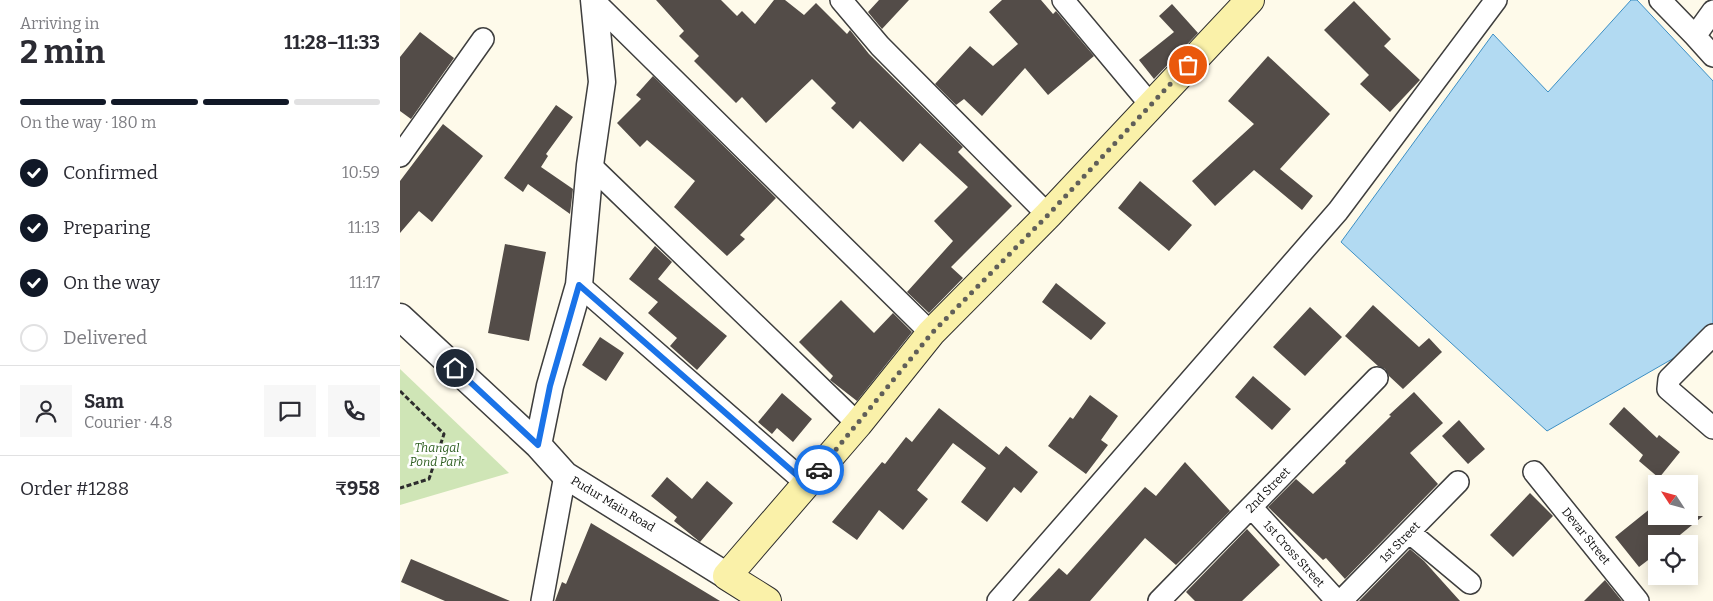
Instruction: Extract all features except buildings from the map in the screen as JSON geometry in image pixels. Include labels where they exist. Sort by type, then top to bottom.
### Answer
[{"type":"main road","points":[[767,601],[727,576],[858,424],[932,333],[1048,215],[1150,104],[1250,0]]},
{"type":"street","points":[[841,0],[880,46],[1048,215]]},
{"type":"street","points":[[1063,0],[1150,104]]},
{"type":"street","points":[[998,601],[1338,211],[1496,0]]},
{"type":"street","points":[[1660,0],[1713,56]]},
{"type":"street","points":[[538,445],[550,386],[579,285],[590,165],[602,82],[595,1]]},
{"type":"street","points":[[595,1],[932,333]]},
{"type":"street","points":[[1694,36],[1713,11]]},
{"type":"street","points":[[400,156],[483,39]]},
{"type":"street","points":[[590,165],[858,424]]},
{"type":"street","points":[[579,285],[807,484]]},
{"type":"street","name":"Pudur Main Road","points":[[400,316],[538,445],[565,475],[727,576]]},
{"type":"street","points":[[1713,335],[1669,379],[1668,388],[1713,428]]},
{"type":"street","name":"2nd Street","points":[[1159,601],[1377,378]]},
{"type":"street","name":"Devar Street","points":[[1534,472],[1638,601]]},
{"type":"street","points":[[542,601],[565,475]]},
{"type":"street","name":"1st Street","points":[[1341,601],[1458,482]]},
{"type":"street","name":"1st Cross Street","points":[[1251,507],[1336,601]]},
{"type":"street","points":[[1409,532],[1470,583]]},
{"type":"path","points":[[400,391],[444,434],[429,479],[400,488]]},
{"type":"green space","name":"Thangal Pond Park","points":[[400,369],[509,473],[400,505]]},
{"type":"water","points":[[1631,0],[1637,0],[1713,81],[1713,328],[1707,339],[1547,431],[1341,242],[1493,34],[1548,92]]},
{"type":"way so far","points":[[819,470],[932,333],[1048,215],[1188,65]]},
{"type":"route","points":[[455,368],[538,445],[550,386],[579,285],[807,484],[819,470]]}]
